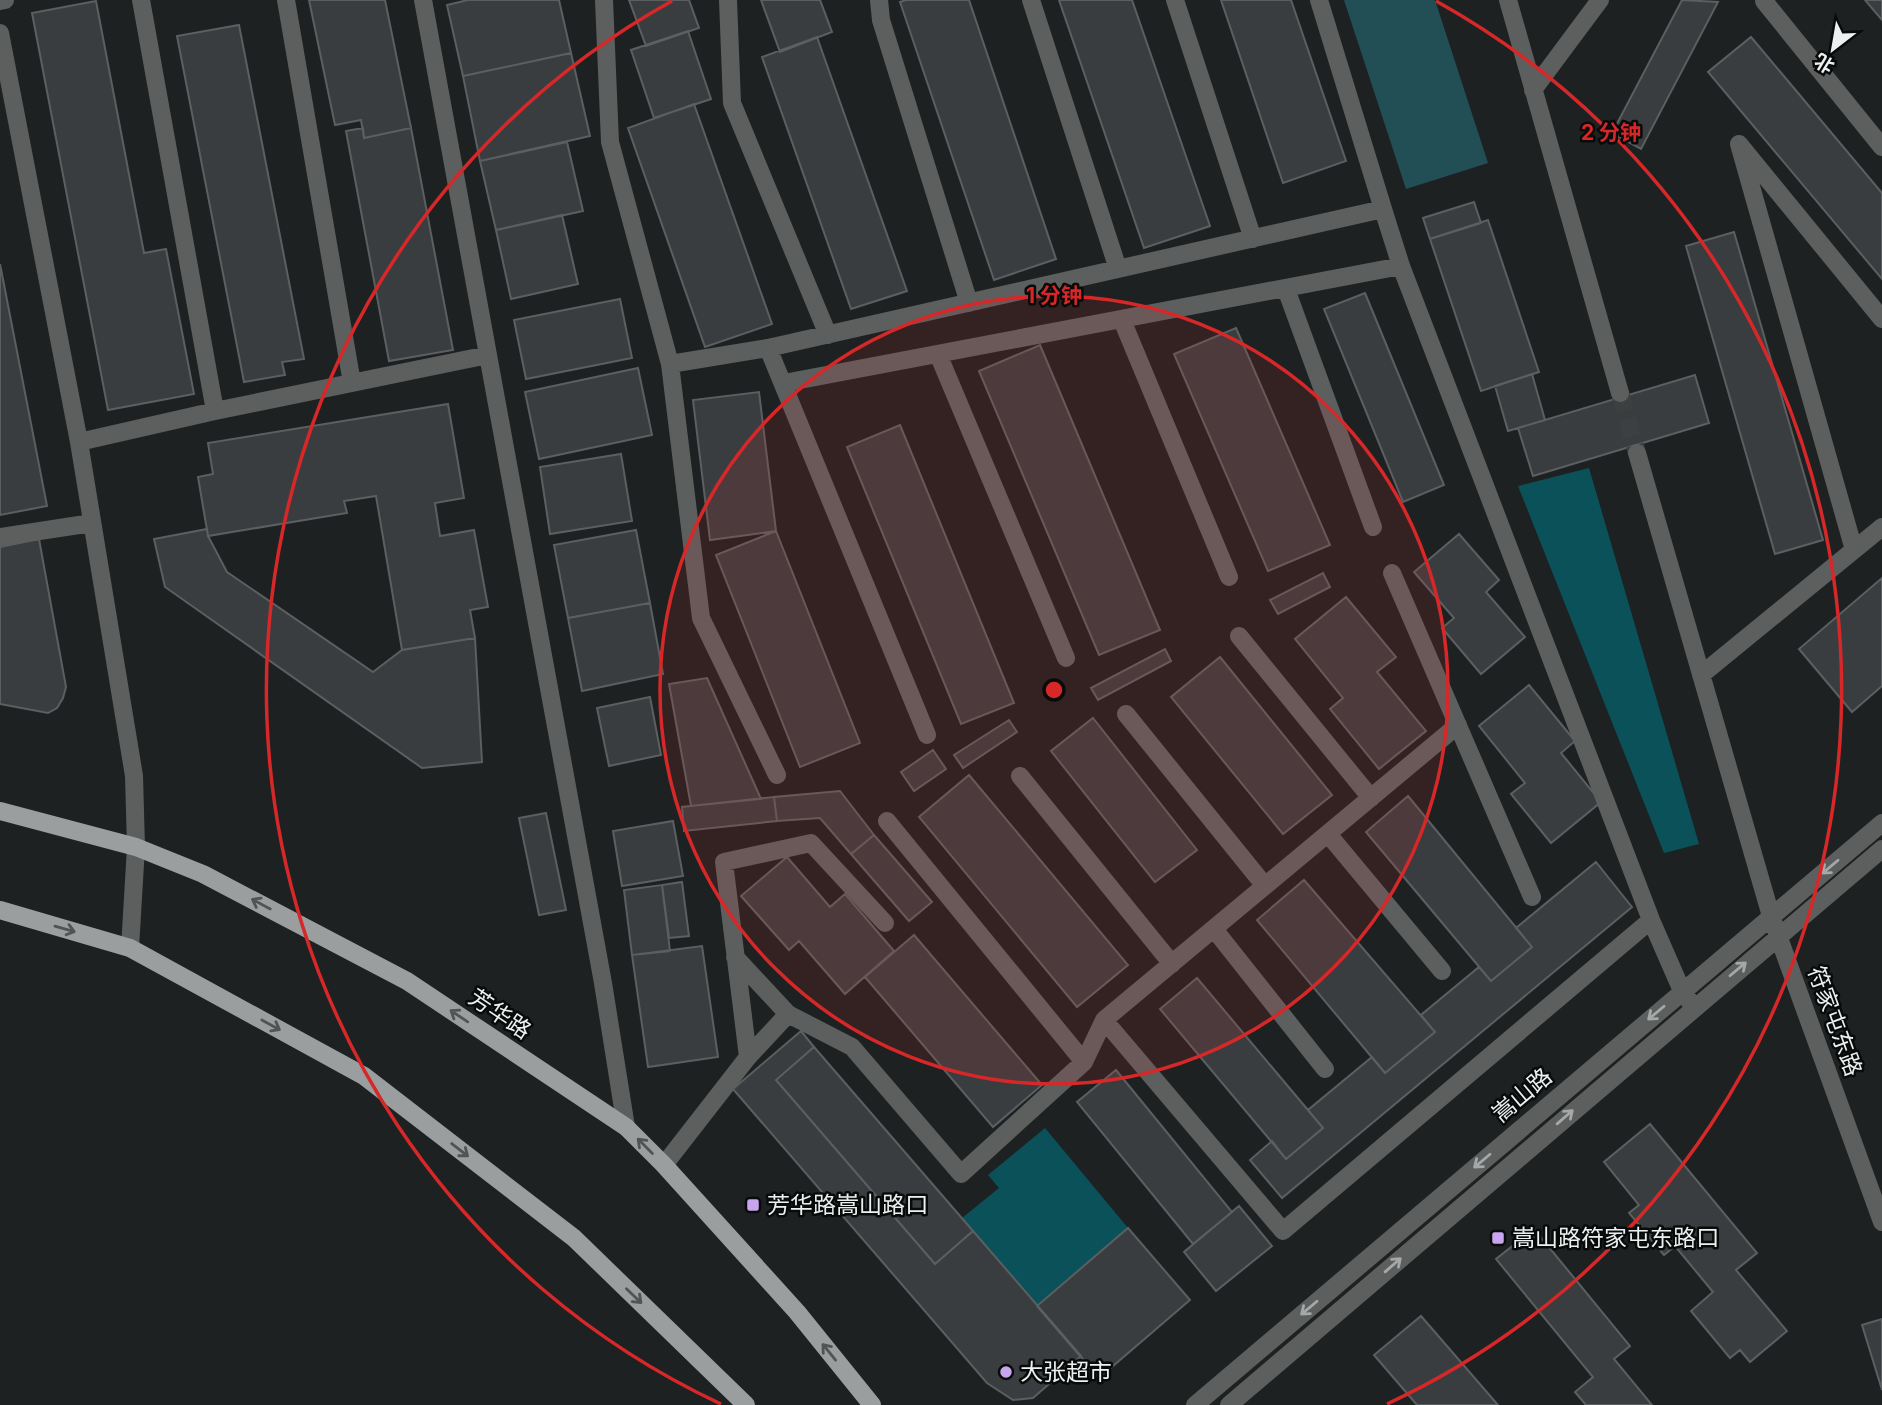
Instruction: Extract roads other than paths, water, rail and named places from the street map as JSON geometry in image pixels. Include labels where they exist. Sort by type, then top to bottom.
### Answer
[{"type":"main road","name":"芳华路","points":[[0,811],[136,847],[203,874],[407,981],[626,1127],[797,1311],[872,1405]]},
{"type":"main road","points":[[0,910],[130,948],[364,1076],[574,1238],[746,1405]]},
{"type":"street","points":[[141,0],[215,411]]},
{"type":"street","points":[[286,0],[352,383]]},
{"type":"street","points":[[423,0],[603,983],[626,1127]]},
{"type":"street","points":[[604,0],[610,142],[670,364],[701,618],[777,775]]},
{"type":"street","points":[[728,0],[732,103],[828,334]]},
{"type":"street","points":[[879,0],[881,20],[969,303]]},
{"type":"street","points":[[1031,0],[1118,269]]},
{"type":"street","points":[[1175,0],[1253,239]]},
{"type":"street","points":[[1320,0],[1401,266],[1651,920],[1682,991],[1694,1007]]},
{"type":"street","points":[[1508,0],[1619,393]]},
{"type":"street","points":[[1533,90],[1600,0]]},
{"type":"street","points":[[1764,1],[1882,147]]},
{"type":"street","points":[[0,33],[79,442],[134,776],[136,847],[130,948]]},
{"type":"street","points":[[1854,550],[1739,144],[1882,319]]},
{"type":"street","points":[[670,364],[768,348],[1382,209]]},
{"type":"street","points":[[784,383],[1401,266]]},
{"type":"street","points":[[1286,289],[1373,527]]},
{"type":"street","points":[[1122,320],[1229,577]]},
{"type":"street","points":[[768,348],[927,735]]},
{"type":"street","points":[[79,442],[488,355]]},
{"type":"street","points":[[938,355],[1066,658]]},
{"type":"street","name":"符家屯东路","points":[[1637,453],[1771,916],[1882,1222]]},
{"type":"street","points":[[0,537],[92,523]]},
{"type":"street","points":[[1701,675],[1882,527]]},
{"type":"street","points":[[1392,573],[1532,897]]},
{"type":"street","points":[[1239,636],[1371,798]]},
{"type":"street","points":[[1126,714],[1265,886]]},
{"type":"street","points":[[735,957],[788,1014],[852,1047],[961,1174],[1084,1062],[1104,1020],[1458,725]]},
{"type":"street","points":[[1020,776],[1172,964]]},
{"type":"street","points":[[887,821],[1084,1062]]},
{"type":"street","name":"嵩山路","points":[[1195,1405],[1882,823]]},
{"type":"street","points":[[1328,834],[1441,971]]},
{"type":"street","points":[[748,1057],[724,862],[811,843],[885,923]]},
{"type":"street","name":"嵩山路","points":[[1229,1405],[1882,849]]},
{"type":"street","points":[[1104,1020],[1283,1231],[1651,920]]},
{"type":"street","points":[[1214,929],[1325,1069]]},
{"type":"street","points":[[664,1165],[748,1057],[788,1014]]},
{"type":"tunnel","points":[[1620,393],[1637,453]]},
{"type":"place","name":"芳华路嵩山路口","points":[[753,1205]]},
{"type":"place","name":"嵩山路符家屯东路口","points":[[1498,1238]]},
{"type":"place","name":"大张超市","points":[[1006,1372]]}]
